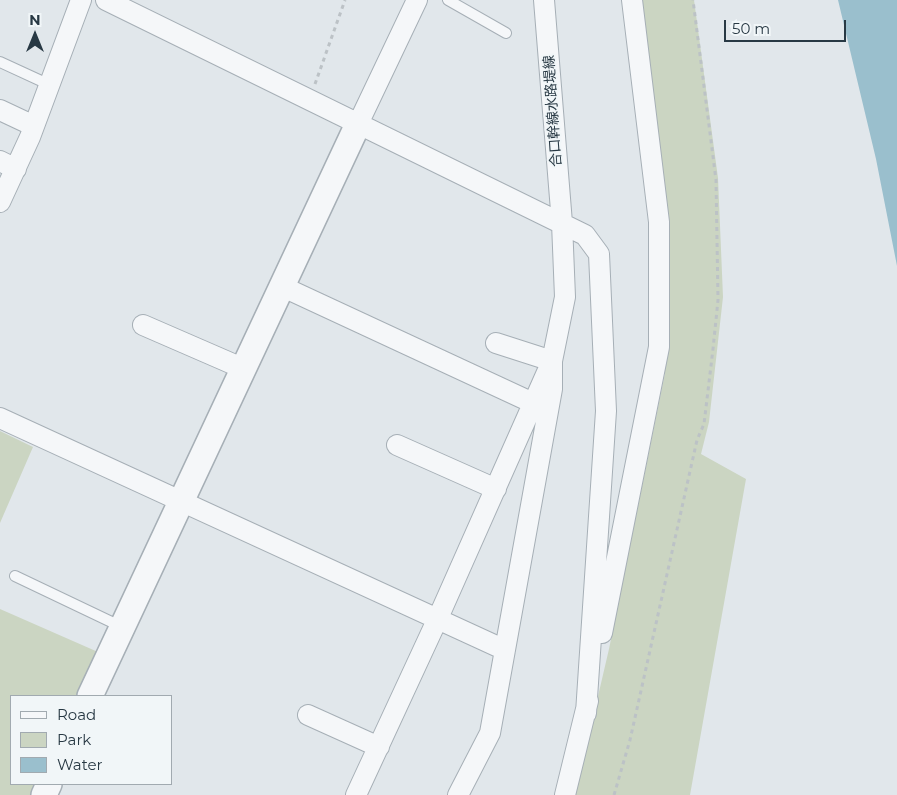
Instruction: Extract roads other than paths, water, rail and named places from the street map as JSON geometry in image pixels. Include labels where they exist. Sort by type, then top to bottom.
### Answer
[{"type":"street","points":[[0,202],[8,165],[34,126],[81,0]]},
{"type":"street","points":[[90,695],[242,368],[417,0]]},
{"type":"street","name":"合口幹線水路堤線","points":[[544,0],[562,223],[565,298],[552,361]]},
{"type":"street","points":[[565,795],[586,713],[659,347],[659,222],[632,0]]},
{"type":"street","points":[[118,3],[358,124],[585,235],[599,254],[606,411],[586,713]]},
{"type":"street","points":[[0,110],[34,126]]},
{"type":"street","points":[[281,286],[533,403]]},
{"type":"street","points":[[143,325],[242,368]]},
{"type":"street","points":[[496,343],[552,361]]},
{"type":"street","points":[[356,795],[438,618],[552,361]]},
{"type":"street","points":[[458,795],[490,733],[552,389],[552,361]]},
{"type":"street","points":[[0,418],[505,650]]},
{"type":"street","points":[[397,445],[496,488]]},
{"type":"street","points":[[308,715],[379,747]]},
{"type":"lane","points":[[448,0],[506,33]]},
{"type":"lane","points":[[0,62],[50,85]]},
{"type":"lane","points":[[14,576],[122,627]]},
{"type":"water","points":[[838,0],[897,0],[897,266],[876,159]]}]
